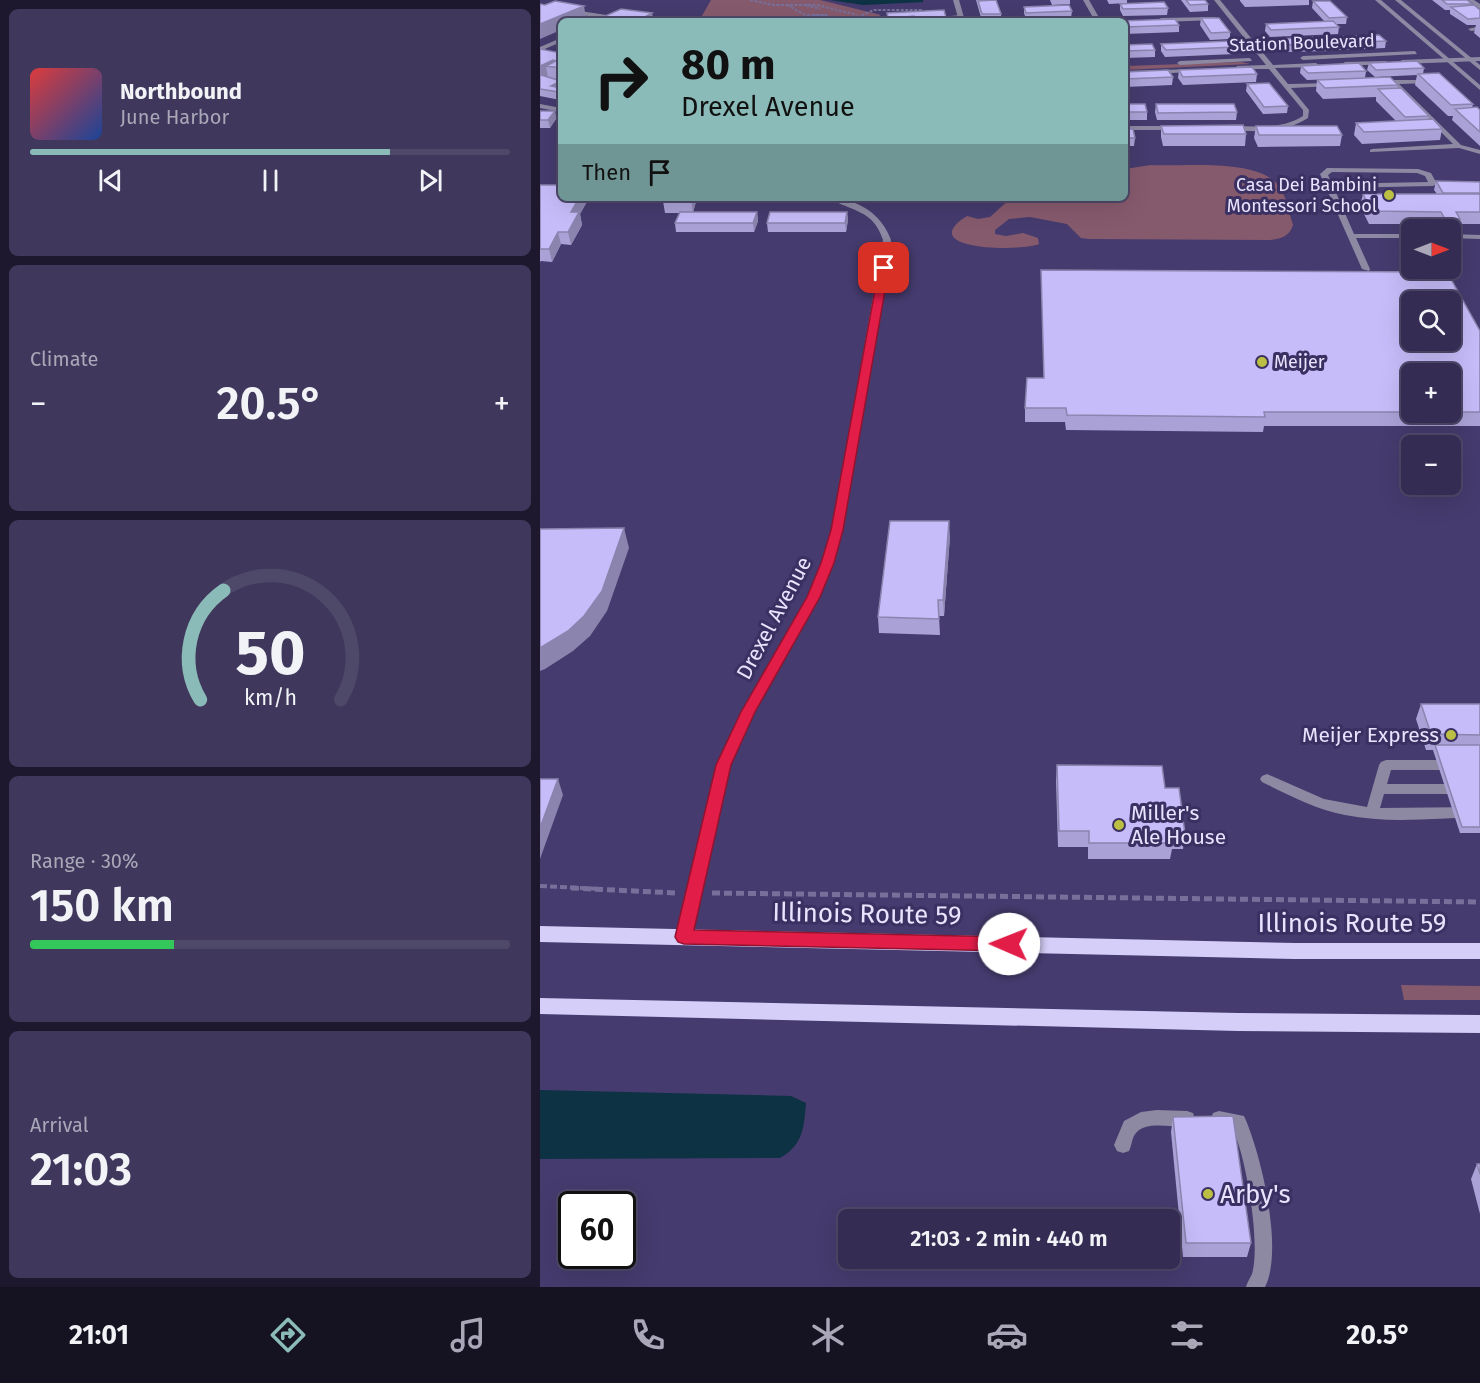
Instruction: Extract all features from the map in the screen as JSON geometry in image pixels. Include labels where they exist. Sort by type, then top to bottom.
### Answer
[{"type":"main road","name":"Illinois Route 59","points":[[540,934],[1295,951],[1480,951]]},
{"type":"main road","points":[[540,1006],[1229,1022],[1480,1024]]},
{"type":"street","points":[[956,0],[961,18]]},
{"type":"street","points":[[1086,0],[1096,18]]},
{"type":"street","points":[[1217,0],[1306,110],[1306,117],[1299,123],[1268,128],[1221,128]]},
{"type":"street","points":[[1378,0],[1480,88]]},
{"type":"street","points":[[1398,0],[1480,68]]},
{"type":"street","points":[[1471,0],[1480,7]]},
{"type":"street","points":[[540,7],[614,18]]},
{"type":"street","points":[[1158,21],[1232,18]]},
{"type":"street","points":[[1471,29],[1480,28]]},
{"type":"street","points":[[542,51],[558,41]]},
{"type":"street","points":[[542,51],[555,51]]},
{"type":"street","name":"Station Boulevard","points":[[1128,65],[1480,51]]},
{"type":"street","name":"Station Boulevard","points":[[1128,73],[1480,58]]},
{"type":"street","points":[[1382,83],[1437,80]]},
{"type":"street","points":[[1394,82],[1459,146]]},
{"type":"street","points":[[1286,86],[1335,84]]},
{"type":"street","points":[[540,106],[558,109]]},
{"type":"street","points":[[1128,128],[1188,128]]},
{"type":"street","points":[[1372,151],[1459,146],[1480,152]]},
{"type":"street","points":[[1329,186],[1433,184],[1428,175],[1418,171],[1330,170],[1324,174],[1329,186],[1351,236],[1366,269]]},
{"type":"street","name":"Drexel Avenue","points":[[684,937],[724,765],[748,712],[813,597],[837,530],[887,240],[885,230],[866,211],[841,201]]},
{"type":"street","points":[[1351,236],[1401,236]]},
{"type":"street","points":[[1461,236],[1480,237]]},
{"type":"street","points":[[1372,813],[1386,765],[1480,765]]},
{"type":"street","points":[[1267,779],[1327,806],[1372,813],[1480,812]]},
{"type":"street","points":[[1380,789],[1480,789]]},
{"type":"street","points":[[1123,1145],[1128,1128],[1136,1122],[1150,1119],[1228,1119],[1238,1122],[1248,1142],[1264,1251],[1264,1270],[1259,1284],[1255,1287]]},
{"type":"path","points":[[750,0],[828,7],[857,15],[879,11],[927,10]]},
{"type":"path","points":[[786,5],[792,12],[813,15]]},
{"type":"path","points":[[806,5],[820,9]]},
{"type":"path","points":[[853,18],[857,15]]},
{"type":"path","points":[[540,886],[694,894],[1480,902]]},
{"type":"shaded area","points":[[711,0],[820,0],[881,15],[876,18],[701,18]]},
{"type":"shaded area","points":[[1241,62],[1250,64],[1128,70],[1128,66]]},
{"type":"shaded area","points":[[1151,165],[1219,166],[1237,167],[1268,176],[1278,185],[1283,194],[1293,225],[1292,229],[1278,239],[1270,240],[1089,239],[1081,238],[1067,224],[1030,217],[1009,219],[995,230],[995,234],[1006,236],[1023,233],[1038,238],[1039,244],[993,248],[961,242],[953,236],[954,227],[967,216],[978,219],[990,217],[1008,201],[1128,201],[1128,169]]},
{"type":"shaded area","points":[[1401,985],[1480,986],[1480,1000],[1404,1000]]},
{"type":"water","points":[[830,0],[923,0],[923,2],[863,5]]},
{"type":"water","points":[[540,1090],[791,1096],[806,1103],[801,1135],[788,1153],[780,1158],[540,1159]]},
{"type":"building","points":[[996,0],[1001,14],[982,14],[978,1]]},
{"type":"building","points":[[1186,0],[1205,0],[1208,4],[1190,5]]},
{"type":"building","points":[[1442,0],[1467,0],[1472,4],[1447,4]]},
{"type":"building","points":[[555,1],[584,6],[540,24],[540,4],[545,5]]},
{"type":"building","points":[[1313,1],[1330,1],[1347,17],[1329,18]]},
{"type":"building","points":[[1164,2],[1168,8],[1123,9],[1120,4]]},
{"type":"building","points":[[1069,5],[1072,11],[1026,13],[1024,7]]},
{"type":"building","points":[[1474,5],[1480,10],[1480,18],[1468,19],[1451,7]]},
{"type":"building","points":[[621,9],[652,13],[643,18],[601,18]]},
{"type":"building","points":[[944,10],[946,18],[914,18],[914,16],[888,18],[887,13]]},
{"type":"building","points":[[1201,18],[1219,18],[1230,32],[1211,33]]},
{"type":"building","points":[[1175,19],[1179,25],[1128,27],[1128,21]]},
{"type":"building","points":[[1333,21],[1339,27],[1271,30],[1266,24]]},
{"type":"building","points":[[1379,35],[1386,41],[1340,43],[1334,37]]},
{"type":"building","points":[[1324,37],[1331,43],[1284,45],[1278,39]]},
{"type":"building","points":[[1231,41],[1236,47],[1166,50],[1161,44]]},
{"type":"building","points":[[1152,44],[1155,50],[1128,51],[1128,45]]},
{"type":"building","points":[[540,49],[558,52],[558,68],[546,66],[556,61],[553,60],[540,66]]},
{"type":"building","points":[[1417,61],[1424,68],[1376,70],[1369,63]]},
{"type":"building","points":[[1359,63],[1366,71],[1308,73],[1301,66]]},
{"type":"building","points":[[1252,67],[1257,74],[1183,77],[1179,70]]},
{"type":"building","points":[[1168,70],[1173,77],[1128,79],[1128,72]]},
{"type":"building","points":[[1439,73],[1473,104],[1451,105],[1418,74]]},
{"type":"building","points":[[540,76],[558,80],[558,82],[551,86],[558,87],[558,92],[540,89]]},
{"type":"building","points":[[1390,77],[1398,85],[1325,88],[1317,80]]},
{"type":"building","points":[[1269,83],[1288,106],[1264,107],[1247,84]]},
{"type":"building","points":[[1401,88],[1429,116],[1405,117],[1378,89]]},
{"type":"building","points":[[1128,104],[1145,104],[1147,112],[1128,112]]},
{"type":"building","points":[[1156,104],[1234,104],[1237,112],[1158,113]]},
{"type":"building","points":[[1477,107],[1480,110],[1480,132],[1455,109]]},
{"type":"building","points":[[540,111],[555,111],[548,120],[540,120]]},
{"type":"building","points":[[1433,119],[1442,129],[1364,132],[1356,123]]},
{"type":"building","points":[[1243,125],[1246,134],[1164,134],[1161,126]]},
{"type":"building","points":[[1256,126],[1337,126],[1342,135],[1259,135]]},
{"type":"building","points":[[1128,129],[1133,129],[1135,138],[1128,138]]},
{"type":"building","points":[[1436,181],[1480,182],[1480,193],[1443,193]]},
{"type":"building","points":[[540,185],[558,185],[558,201],[577,201],[571,212],[579,212],[568,232],[558,232],[549,249],[540,249]]},
{"type":"building","points":[[1363,194],[1480,194],[1480,212],[1456,212],[1460,219],[1445,219],[1441,212],[1371,211]]},
{"type":"building","points":[[680,212],[757,212],[753,223],[675,223]]},
{"type":"building","points":[[770,212],[847,212],[845,223],[767,223]]},
{"type":"building","name":"Meijer","points":[[1041,270],[1401,272],[1401,279],[1451,279],[1458,291],[1401,291],[1401,351],[1461,351],[1461,297],[1480,331],[1480,412],[1461,412],[1461,363],[1401,363],[1401,412],[1264,412],[1265,417],[1067,415],[1066,408],[1025,408],[1027,378],[1044,378]]},
{"type":"building","points":[[890,521],[949,521],[943,600],[938,600],[939,619],[878,617]]},
{"type":"building","points":[[624,528],[602,591],[584,616],[568,631],[540,648],[540,529]]},
{"type":"building","points":[[1421,704],[1480,704],[1480,735],[1431,734]]},
{"type":"building","points":[[1435,745],[1480,745],[1480,827],[1462,827]]},
{"type":"building","name":"Miller's Ale House","points":[[1057,765],[1162,766],[1165,788],[1179,788],[1185,834],[1171,834],[1172,843],[1089,843],[1089,831],[1059,831]]},
{"type":"building","points":[[540,779],[558,779],[540,828]]},
{"type":"building","name":"Arby's","points":[[1233,1116],[1251,1243],[1186,1243],[1173,1117]]},
{"type":"place","name":"Casa Dei Bambini Montessori School","points":[[1389,195]]},
{"type":"place","name":"Meijer","points":[[1262,362]]},
{"type":"place","name":"Meijer Express","points":[[1451,735]]},
{"type":"place","name":"Miller's Ale House","points":[[1119,825]]},
{"type":"place","name":"Arby's","points":[[1208,1194]]},
{"type":"route","points":[[884,268],[837,530],[813,597],[794,635],[748,712],[724,765],[684,937],[1009,944]]}]
